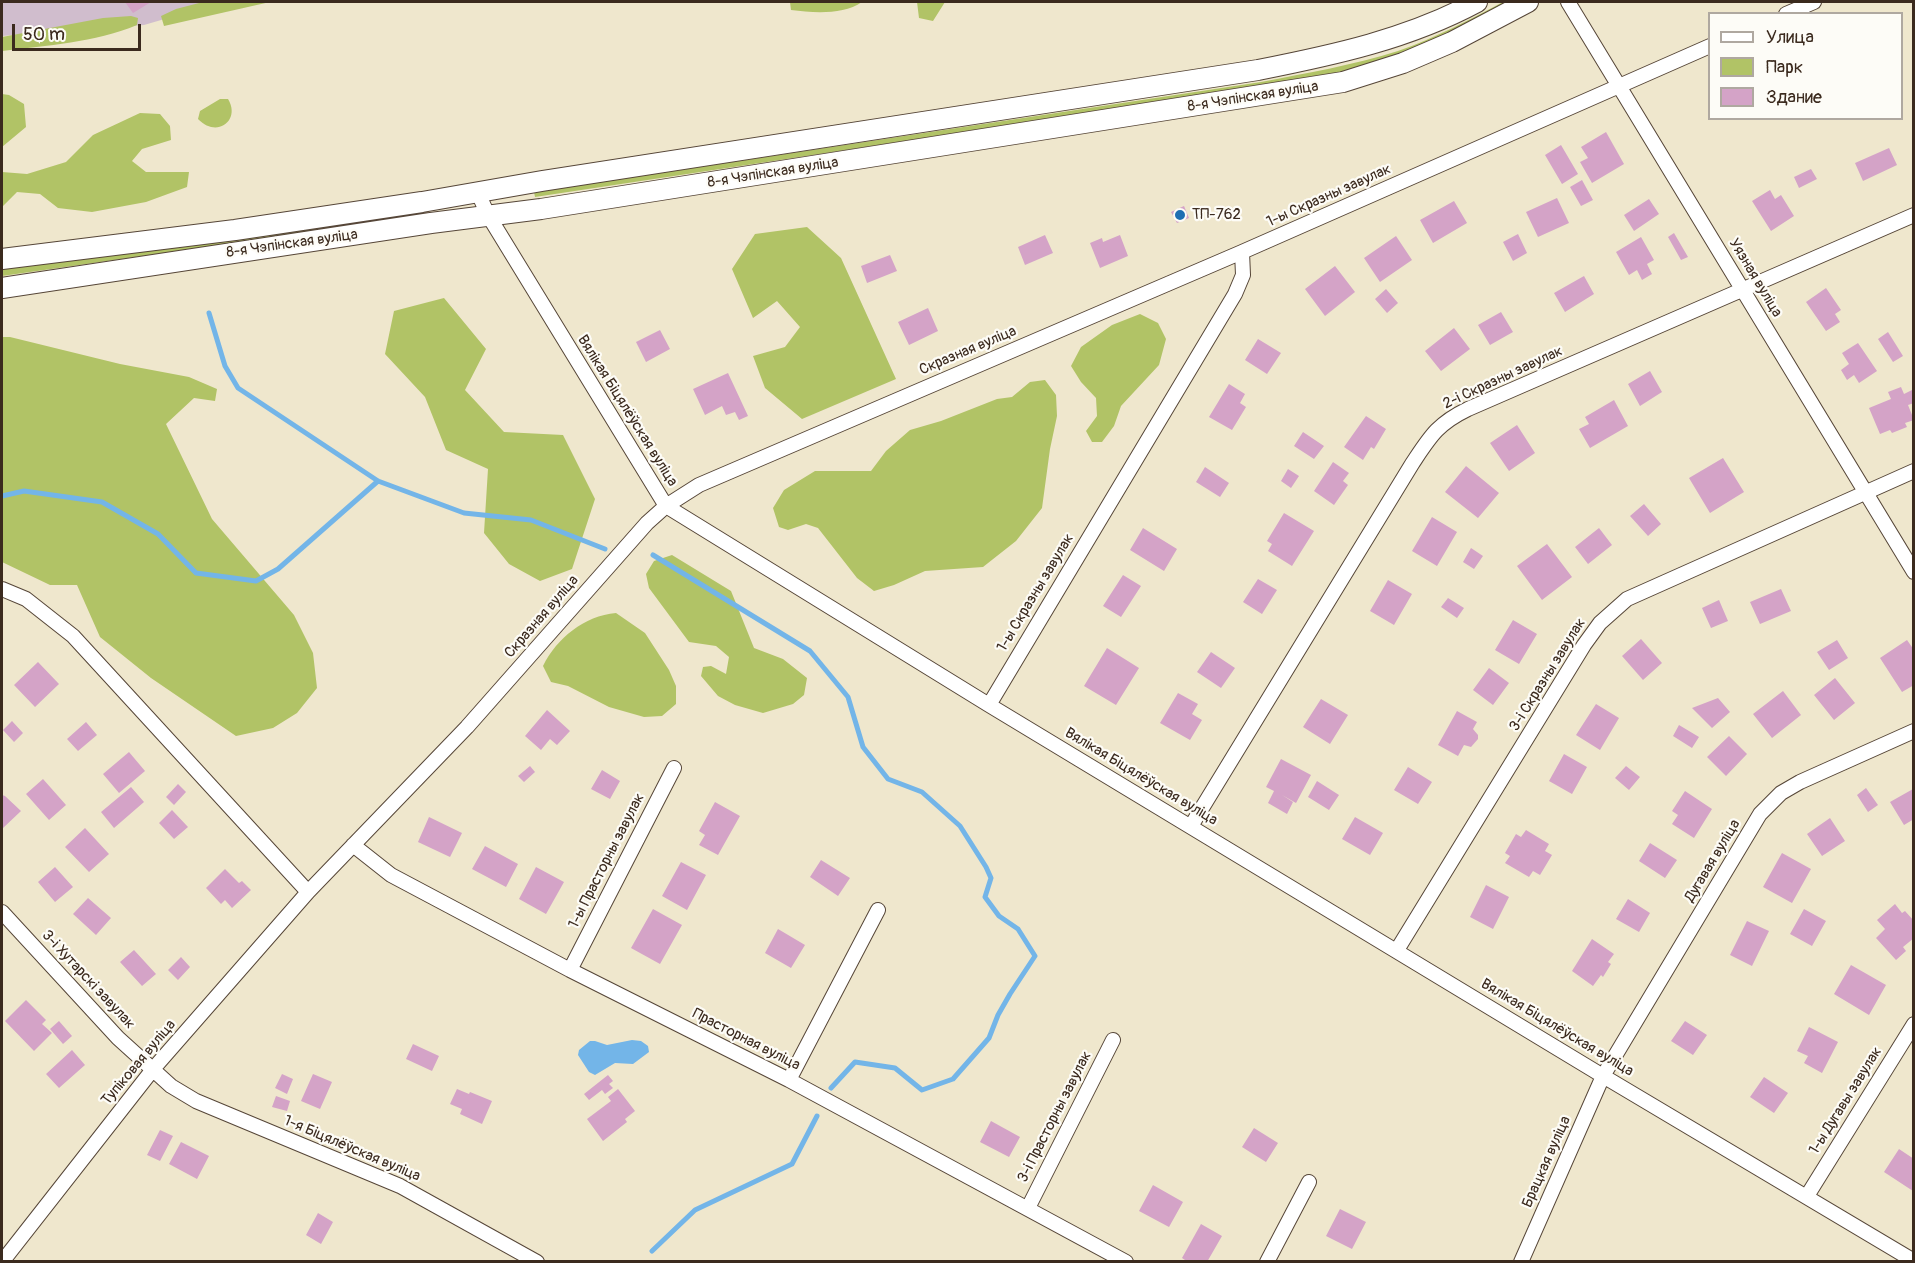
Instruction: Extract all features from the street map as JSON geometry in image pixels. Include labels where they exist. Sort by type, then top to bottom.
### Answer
[{"type":"main road","name":"8-я Чэпінская вуліца","points":[[2,259],[235,230],[1258,70],[1338,54],[1394,38],[1449,17],[1477,2]]},
{"type":"main road","name":"8-я Чэпінская вуліца","points":[[2,288],[488,215],[552,208],[1343,82],[1403,63],[1452,42],[1528,2]]},
{"type":"street","name":"Уязная вуліца","points":[[1568,2],[1914,572]]},
{"type":"street","points":[[1791,12],[1814,2]]},
{"type":"street","name":"1-ы Скразны завулак","points":[[989,705],[1235,294],[1243,275],[1242,252],[1708,47]]},
{"type":"street","name":"Вялікая Біцялёўская вуліца","points":[[478,193],[488,215],[666,506],[989,705],[1914,1261]]},
{"type":"street","name":"2-і Скразны завулак","points":[[1191,826],[1435,430],[1450,418],[1468,409],[1914,215]]},
{"type":"street","name":"Скразная вуліца","points":[[308,892],[467,727],[646,523],[666,506],[699,485],[1242,252]]},
{"type":"street","name":"3-і Скразны завулак","points":[[1397,950],[1600,623],[1627,599],[1914,471]]},
{"type":"street","points":[[2,589],[26,599],[73,636],[308,892]]},
{"type":"street","name":"Дугавая вуліца","points":[[1603,1076],[1760,814],[1781,793],[1800,782],[1914,731]]},
{"type":"street","name":"1-ы Прасторны завулак","points":[[570,970],[674,768]]},
{"type":"street","name":"Прасторная вуліца","points":[[354,845],[391,875],[570,970],[789,1080],[1126,1262]]},
{"type":"street","name":"Тупіковая вуліца","points":[[3,1258],[154,1068],[308,892]]},
{"type":"street","points":[[789,1080],[878,910]]},
{"type":"street","name":"3-і Хутарскі завулак","points":[[2,912],[118,1038],[154,1068]]},
{"type":"street","name":"1-ы Дугавы завулак","points":[[1807,1196],[1914,1024]]},
{"type":"street","name":"3-і Прасторны завулак","points":[[1028,1208],[1113,1040]]},
{"type":"street","name":"1-я Біцялёўская вуліца","points":[[154,1068],[171,1086],[196,1101],[400,1186],[537,1262]]},
{"type":"street","name":"Брацкая вуліца","points":[[1521,1262],[1603,1076]]},
{"type":"street","points":[[1267,1262],[1309,1182]]},
{"type":"shaded area","points":[[2,2],[223,2],[144,25],[2,36]]},
{"type":"green space","points":[[203,2],[270,2],[164,26],[161,16],[176,9]]},
{"type":"green space","points":[[790,2],[862,2],[846,9],[819,12],[791,10]]},
{"type":"green space","points":[[917,2],[945,2],[933,21],[919,18]]},
{"type":"green space","points":[[1503,2],[1509,5],[1399,57],[1341,73],[1263,87],[535,197],[534,192],[1261,82],[1347,65],[1398,51],[1439,35]]},
{"type":"green space","points":[[131,16],[138,18],[137,25],[104,36],[2,51],[2,37],[103,18]]},
{"type":"green space","points":[[2,94],[9,95],[24,104],[26,127],[2,147]]},
{"type":"green space","points":[[220,99],[228,99],[231,107],[229,120],[219,127],[205,125],[198,119],[200,111]]},
{"type":"green space","points":[[140,113],[160,114],[170,126],[171,140],[142,149],[132,161],[146,172],[189,172],[187,187],[146,202],[92,212],[58,208],[40,194],[17,192],[2,207],[2,172],[27,174],[66,162],[93,135]]},
{"type":"green space","points":[[414,211],[416,217],[2,276],[2,269]]},
{"type":"green space","points":[[807,227],[841,258],[896,379],[802,419],[765,388],[753,356],[785,347],[800,327],[777,301],[753,318],[732,269],[755,234]]},
{"type":"green space","points":[[444,298],[486,349],[465,390],[504,432],[563,435],[595,499],[572,569],[540,581],[509,564],[484,533],[488,469],[446,450],[425,397],[385,354],[394,311]]},
{"type":"green space","points":[[1140,314],[1158,323],[1166,339],[1159,365],[1121,406],[1114,426],[1102,442],[1092,442],[1086,431],[1097,416],[1096,398],[1081,382],[1071,366],[1081,347],[1112,325]]},
{"type":"green space","points":[[2,337],[189,377],[217,389],[215,401],[194,398],[166,424],[212,519],[294,615],[313,653],[317,688],[297,713],[273,728],[236,736],[151,678],[100,637],[77,585],[50,585],[2,562]]},
{"type":"green space","points":[[1045,380],[1056,395],[1057,416],[1042,508],[1016,541],[983,567],[925,571],[874,591],[857,578],[818,528],[806,524],[788,530],[779,527],[773,508],[784,490],[815,471],[871,471],[886,451],[910,430],[941,421],[997,399],[1012,397],[1030,382]]},
{"type":"green space","points":[[672,555],[731,591],[754,648],[783,659],[807,678],[804,695],[793,704],[763,713],[735,705],[718,696],[701,676],[703,667],[711,666],[726,674],[729,657],[716,646],[689,642],[649,588],[646,574],[654,561]]},
{"type":"green space","points":[[616,613],[645,633],[669,670],[676,686],[676,704],[662,716],[644,717],[609,707],[568,686],[551,682],[543,666],[556,646],[573,630],[593,619]]},
{"type":"water","points":[[632,1040],[641,1041],[648,1046],[649,1052],[633,1064],[615,1063],[595,1075],[589,1072],[578,1055],[579,1050],[590,1041],[607,1045]]},
{"type":"building","points":[[125,2],[151,2],[133,13]]},
{"type":"building","points":[[1606,132],[1624,164],[1592,183],[1580,162],[1588,158],[1581,147]]},
{"type":"building","points":[[1561,145],[1578,174],[1562,184],[1545,155]]},
{"type":"building","points":[[1889,148],[1897,165],[1863,181],[1855,163]]},
{"type":"building","points":[[1811,169],[1817,179],[1799,188],[1794,177]]},
{"type":"building","points":[[1582,180],[1593,200],[1581,206],[1570,187]]},
{"type":"building","points":[[1770,190],[1775,199],[1781,195],[1794,216],[1771,231],[1752,201]]},
{"type":"building","points":[[1557,198],[1569,223],[1538,237],[1526,212]]},
{"type":"building","points":[[1649,199],[1659,214],[1634,231],[1624,215]]},
{"type":"building","points":[[1454,201],[1467,223],[1433,243],[1420,220]]},
{"type":"building","name":"ТП-762","points":[[1184,206],[1189,218],[1177,223],[1171,212]]},
{"type":"building","points":[[1674,233],[1688,257],[1681,260],[1668,237]]},
{"type":"building","points":[[1518,234],[1527,253],[1513,261],[1503,242]]},
{"type":"building","points":[[1045,235],[1053,253],[1025,265],[1018,247]]},
{"type":"building","points":[[1120,235],[1128,256],[1100,268],[1090,243],[1102,238],[1103,242]]},
{"type":"building","points":[[1396,236],[1412,260],[1380,282],[1364,258]]},
{"type":"building","points":[[1641,237],[1654,260],[1647,264],[1652,274],[1642,280],[1637,270],[1629,275],[1616,252]]},
{"type":"building","points":[[890,255],[897,271],[867,283],[861,266]]},
{"type":"building","points":[[1335,266],[1355,292],[1325,316],[1305,289]]},
{"type":"building","points":[[1584,276],[1594,294],[1565,312],[1554,293]]},
{"type":"building","points":[[1826,288],[1841,310],[1835,314],[1840,322],[1826,331],[1806,302]]},
{"type":"building","points":[[1386,289],[1398,303],[1387,313],[1375,299]]},
{"type":"building","points":[[928,308],[938,331],[909,345],[898,322]]},
{"type":"building","points":[[1501,312],[1513,332],[1490,345],[1478,325]]},
{"type":"building","points":[[1454,328],[1470,349],[1441,371],[1425,351]]},
{"type":"building","points":[[660,330],[670,349],[646,362],[636,342]]},
{"type":"building","points":[[1888,332],[1903,356],[1893,362],[1878,339]]},
{"type":"building","points":[[1258,339],[1281,353],[1267,374],[1245,360]]},
{"type":"building","points":[[1858,343],[1877,371],[1859,383],[1854,375],[1847,380],[1841,370],[1849,364],[1842,353]]},
{"type":"building","points":[[1650,371],[1662,392],[1640,406],[1628,384]]},
{"type":"building","points":[[728,373],[748,416],[739,420],[735,412],[726,415],[722,406],[705,415],[693,389]]},
{"type":"building","points":[[1229,384],[1245,394],[1240,403],[1246,407],[1232,430],[1209,417]]},
{"type":"building","points":[[1901,387],[1904,394],[1912,390],[1914,393],[1914,403],[1908,405],[1914,420],[1905,423],[1907,427],[1892,433],[1890,430],[1880,434],[1869,408],[1891,399],[1888,392]]},
{"type":"building","points":[[1614,400],[1628,426],[1590,448],[1579,429],[1589,424],[1585,417]]},
{"type":"building","points":[[1366,416],[1386,429],[1374,449],[1371,447],[1363,460],[1344,447]]},
{"type":"building","points":[[1517,425],[1535,453],[1509,471],[1490,443]]},
{"type":"building","points":[[1303,432],[1324,446],[1314,459],[1294,446]]},
{"type":"building","points":[[1723,458],[1744,492],[1710,513],[1689,478]]},
{"type":"building","points":[[1333,462],[1349,473],[1343,481],[1348,485],[1334,505],[1314,491]]},
{"type":"building","points":[[1466,466],[1499,493],[1478,518],[1445,492]]},
{"type":"building","points":[[1205,467],[1229,483],[1220,497],[1196,482]]},
{"type":"building","points":[[1288,469],[1299,476],[1291,488],[1281,481]]},
{"type":"building","points":[[1644,504],[1661,524],[1648,536],[1630,516]]},
{"type":"building","points":[[1284,513],[1314,531],[1292,566],[1268,551],[1272,544],[1267,541]]},
{"type":"building","points":[[1432,517],[1457,532],[1437,566],[1412,551]]},
{"type":"building","points":[[1143,528],[1177,549],[1164,571],[1130,550]]},
{"type":"building","points":[[1599,528],[1612,545],[1588,564],[1575,547]]},
{"type":"building","points":[[1547,544],[1572,577],[1542,600],[1517,566]]},
{"type":"building","points":[[1471,548],[1483,556],[1474,569],[1463,562]]},
{"type":"building","points":[[1123,575],[1141,586],[1121,617],[1103,606]]},
{"type":"building","points":[[1258,579],[1277,590],[1262,614],[1243,602]]},
{"type":"building","points":[[1388,580],[1412,594],[1394,625],[1370,611]]},
{"type":"building","points":[[1781,589],[1791,611],[1760,624],[1750,602]]},
{"type":"building","points":[[1448,598],[1464,608],[1457,618],[1441,607]]},
{"type":"building","points":[[1719,600],[1728,621],[1711,628],[1702,608]]},
{"type":"building","points":[[1513,620],[1537,634],[1519,664],[1495,650]]},
{"type":"building","points":[[1641,639],[1662,663],[1643,680],[1622,656]]},
{"type":"building","points":[[1837,640],[1848,658],[1829,670],[1817,652]]},
{"type":"building","points":[[1907,640],[1914,650],[1914,685],[1902,692],[1880,658]]},
{"type":"building","points":[[1107,648],[1139,668],[1116,705],[1084,686]]},
{"type":"building","points":[[1211,652],[1235,668],[1221,688],[1197,672]]},
{"type":"building","points":[[38,662],[59,684],[35,707],[14,685]]},
{"type":"building","points":[[1489,668],[1509,683],[1493,705],[1473,690]]},
{"type":"building","points":[[1835,678],[1855,703],[1834,720],[1814,695]]},
{"type":"building","points":[[1783,691],[1801,715],[1772,738],[1753,714]]},
{"type":"building","points":[[1178,693],[1198,704],[1192,714],[1202,720],[1190,740],[1160,723]]},
{"type":"building","points":[[1718,698],[1730,712],[1712,728],[1692,708]]},
{"type":"building","points":[[1321,699],[1348,715],[1330,744],[1303,727]]},
{"type":"building","points":[[1596,704],[1619,718],[1600,750],[1576,735]]},
{"type":"building","points":[[547,710],[570,731],[557,745],[550,739],[541,750],[525,736]]},
{"type":"building","points":[[1457,711],[1477,722],[1473,729],[1478,735],[1478,739],[1471,747],[1464,745],[1458,756],[1438,745]]},
{"type":"building","points":[[12,721],[23,733],[14,742],[3,730]]},
{"type":"building","points":[[86,722],[97,735],[78,751],[67,739]]},
{"type":"building","points":[[1679,725],[1699,737],[1692,748],[1673,736]]},
{"type":"building","points":[[1729,736],[1747,754],[1726,776],[1707,757]]},
{"type":"building","points":[[129,752],[145,771],[119,793],[103,774]]},
{"type":"building","points":[[1564,754],[1587,767],[1572,794],[1549,781]]},
{"type":"building","points":[[1281,759],[1311,775],[1296,803],[1282,795],[1293,802],[1287,814],[1268,803],[1274,791],[1266,787]]},
{"type":"building","points":[[530,766],[535,772],[524,782],[518,776]]},
{"type":"building","points":[[1626,766],[1640,777],[1629,790],[1615,778]]},
{"type":"building","points":[[1408,767],[1432,782],[1418,804],[1394,790]]},
{"type":"building","points":[[602,770],[620,781],[610,799],[591,789]]},
{"type":"building","points":[[43,779],[66,805],[49,820],[26,794]]},
{"type":"building","points":[[1317,781],[1339,795],[1329,810],[1308,797]]},
{"type":"building","points":[[178,784],[186,792],[174,805],[166,797]]},
{"type":"building","points":[[131,787],[144,802],[114,828],[101,812]]},
{"type":"building","points":[[1866,788],[1878,805],[1868,812],[1857,795]]},
{"type":"building","points":[[1913,789],[1914,819],[1904,825],[1890,802]]},
{"type":"building","points":[[1685,791],[1712,809],[1694,838],[1672,824],[1678,815],[1672,811]]},
{"type":"building","points":[[2,795],[21,811],[2,829]]},
{"type":"building","points":[[715,802],[740,816],[718,855],[699,845],[705,835],[699,831]]},
{"type":"building","points":[[172,810],[188,827],[174,839],[159,823]]},
{"type":"building","points":[[429,817],[462,833],[450,857],[418,842]]},
{"type":"building","points":[[1355,817],[1383,833],[1370,855],[1342,839]]},
{"type":"building","points":[[1830,818],[1845,841],[1822,856],[1807,834]]},
{"type":"building","points":[[85,828],[109,854],[89,872],[65,847]]},
{"type":"building","points":[[1526,830],[1549,844],[1545,851],[1552,855],[1540,875],[1533,871],[1529,877],[1505,863],[1510,856],[1505,853],[1516,834],[1521,837]]},
{"type":"building","points":[[1650,843],[1677,860],[1665,878],[1639,861]]},
{"type":"building","points":[[485,846],[518,864],[506,887],[472,869]]},
{"type":"building","points":[[1782,853],[1811,869],[1792,903],[1763,887]]},
{"type":"building","points":[[821,860],[850,878],[838,896],[810,877]]},
{"type":"building","points":[[681,862],[706,875],[687,910],[662,896]]},
{"type":"building","points":[[55,867],[73,887],[55,902],[38,882]]},
{"type":"building","points":[[536,867],[564,882],[546,914],[519,899]]},
{"type":"building","points":[[225,869],[239,883],[242,881],[251,890],[232,908],[225,900],[221,904],[206,888]]},
{"type":"building","points":[[1486,885],[1509,897],[1493,929],[1470,917]]},
{"type":"building","points":[[88,898],[111,918],[96,935],[73,914]]},
{"type":"building","points":[[1628,899],[1650,913],[1639,932],[1616,919]]},
{"type":"building","points":[[1895,904],[1902,913],[1905,911],[1914,921],[1914,938],[1903,947],[1906,951],[1896,960],[1876,938],[1885,929],[1877,920]]},
{"type":"building","points":[[653,909],[682,925],[660,964],[631,948]]},
{"type":"building","points":[[1804,909],[1826,921],[1812,946],[1790,934]]},
{"type":"building","points":[[1747,921],[1769,931],[1752,966],[1730,955]]},
{"type":"building","points":[[778,929],[805,945],[791,968],[765,953]]},
{"type":"building","points":[[1592,939],[1614,954],[1608,962],[1611,964],[1603,977],[1601,975],[1593,986],[1572,971]]},
{"type":"building","points":[[134,950],[156,974],[142,986],[120,962]]},
{"type":"building","points":[[181,957],[190,967],[178,980],[168,970]]},
{"type":"building","points":[[1851,965],[1886,985],[1869,1015],[1834,994]]},
{"type":"building","points":[[26,1000],[46,1020],[42,1024],[52,1033],[34,1051],[5,1021]]},
{"type":"building","points":[[59,1021],[72,1036],[63,1044],[50,1029]]},
{"type":"building","points":[[1685,1021],[1707,1035],[1693,1055],[1671,1041]]},
{"type":"building","points":[[1809,1027],[1838,1042],[1822,1073],[1804,1063],[1808,1056],[1797,1051]]},
{"type":"building","points":[[413,1044],[439,1056],[432,1071],[406,1059]]},
{"type":"building","points":[[72,1050],[85,1065],[59,1088],[46,1074]]},
{"type":"building","points":[[282,1074],[293,1079],[287,1094],[275,1088]]},
{"type":"building","points":[[313,1074],[332,1082],[320,1109],[301,1101]]},
{"type":"building","points":[[608,1075],[613,1081],[609,1084],[613,1088],[605,1094],[602,1090],[589,1100],[584,1094]]},
{"type":"building","points":[[1764,1077],[1788,1093],[1774,1113],[1750,1097]]},
{"type":"building","points":[[457,1089],[492,1101],[482,1124],[460,1114],[462,1109],[450,1104]]},
{"type":"building","points":[[618,1089],[635,1111],[625,1119],[627,1122],[603,1141],[587,1119],[611,1101],[608,1097]]},
{"type":"building","points":[[276,1096],[290,1101],[287,1111],[272,1107]]},
{"type":"building","points":[[991,1121],[1020,1137],[1009,1157],[980,1142]]},
{"type":"building","points":[[1254,1128],[1278,1143],[1266,1162],[1242,1147]]},
{"type":"building","points":[[160,1130],[173,1136],[160,1161],[147,1155]]},
{"type":"building","points":[[181,1142],[209,1156],[197,1179],[169,1164]]},
{"type":"building","points":[[1899,1149],[1914,1159],[1913,1191],[1884,1172]]},
{"type":"building","points":[[1153,1185],[1183,1202],[1169,1227],[1139,1211]]},
{"type":"building","points":[[1340,1209],[1366,1222],[1352,1249],[1326,1236]]},
{"type":"building","points":[[318,1213],[333,1222],[321,1244],[306,1235]]},
{"type":"building","points":[[1201,1224],[1222,1236],[1207,1262],[1188,1262],[1182,1258]]},
{"type":"waterway","points":[[209,313],[225,366],[238,388],[378,481],[464,513],[531,520],[605,549]]},
{"type":"waterway","points":[[2,496],[24,491],[102,502],[158,534],[196,573],[256,581],[278,569],[378,481]]},
{"type":"waterway","points":[[653,555],[810,651],[848,697],[863,747],[888,779],[922,792],[960,826],[991,878],[985,897],[999,916],[1018,929],[1035,956],[998,1015],[989,1038],[953,1079],[922,1090],[895,1068],[855,1062],[831,1088]]},
{"type":"waterway","points":[[652,1251],[695,1210],[792,1164],[817,1116]]},
{"type":"place","name":"ТП-762","points":[[1180,215]]}]
